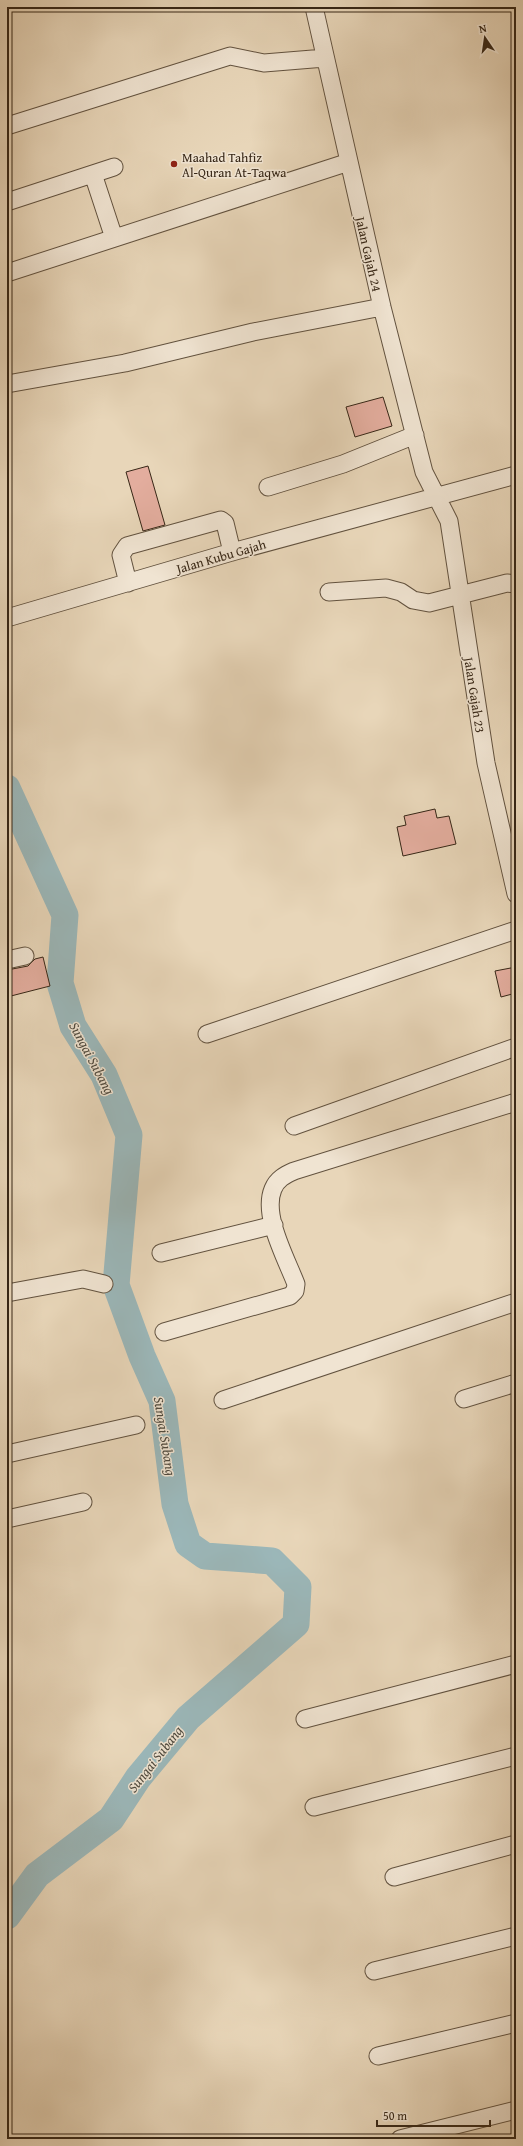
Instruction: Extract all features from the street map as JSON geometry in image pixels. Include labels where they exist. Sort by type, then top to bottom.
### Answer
[{"type":"street","name":"Jalan Gajah 24","points":[[314,7],[382,307],[424,472],[437,497]]},
{"type":"street","points":[[7,126],[230,56],[264,63],[325,58]]},
{"type":"street","points":[[7,273],[349,162]]},
{"type":"street","points":[[7,202],[114,167]]},
{"type":"street","points":[[93,174],[114,238]]},
{"type":"street","points":[[7,384],[125,363],[253,332],[382,307]]},
{"type":"street","points":[[268,487],[342,464],[415,435]]},
{"type":"street","name":"Jalan Kubu Gajah","points":[[7,618],[232,552],[516,475]]},
{"type":"street","name":"Jalan Gajah 23","points":[[437,497],[449,520],[459,595],[486,763],[516,894]]},
{"type":"street","points":[[128,583],[121,554],[126,546],[221,520],[225,523],[232,552]]},
{"type":"street","points":[[330,592],[386,588],[401,592],[413,600],[429,602],[507,583],[516,584]]},
{"type":"street","points":[[207,1034],[516,930]]},
{"type":"street","points":[[7,960],[25,956]]},
{"type":"street","points":[[294,1126],[516,1048]]},
{"type":"street","points":[[164,1332],[293,1294],[296,1284],[274,1225],[270,1200],[274,1187],[282,1177],[294,1170],[516,1102]]},
{"type":"street","points":[[161,1253],[274,1225]]},
{"type":"street","points":[[7,1293],[83,1279],[104,1284]]},
{"type":"street","points":[[223,1400],[516,1302]]},
{"type":"street","points":[[464,1399],[516,1383]]},
{"type":"street","points":[[7,1454],[136,1425]]},
{"type":"street","points":[[7,1519],[83,1502]]},
{"type":"street","points":[[305,1719],[516,1664]]},
{"type":"street","points":[[314,1807],[516,1756]]},
{"type":"street","points":[[394,1877],[516,1844]]},
{"type":"street","points":[[374,1971],[516,1936]]},
{"type":"street","points":[[378,2056],[516,2023]]},
{"type":"street","points":[[400,2139],[516,2110]]},
{"type":"building","points":[[383,397],[392,426],[355,437],[346,407]]},
{"type":"building","points":[[148,466],[165,525],[143,531],[126,472]]},
{"type":"building","points":[[435,809],[437,818],[449,816],[456,844],[403,856],[397,827],[406,825],[404,816]]},
{"type":"building","points":[[43,957],[50,986],[7,997],[7,970],[28,966],[35,959]]},
{"type":"building","points":[[516,967],[516,993],[501,997],[495,971]]},
{"type":"waterway","name":"Sungai Subang","points":[[7,788],[65,915],[60,983],[73,1026],[104,1075],[129,1135],[116,1285],[142,1356],[162,1401],[175,1504],[188,1544],[205,1556],[272,1561],[298,1587],[296,1624],[188,1718],[138,1778],[111,1819],[37,1875],[7,1916]]},
{"type":"place","name":"Maahad Tahfiz Al-Quran At-Taqwa","points":[[174,164]]}]
